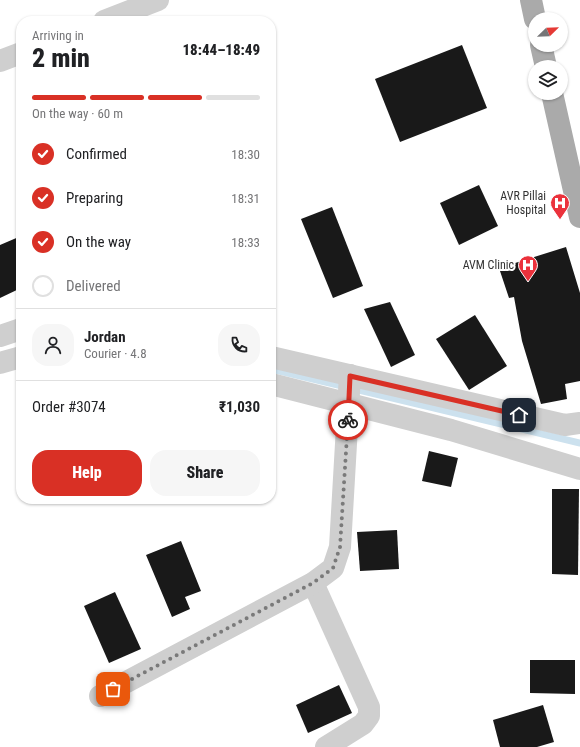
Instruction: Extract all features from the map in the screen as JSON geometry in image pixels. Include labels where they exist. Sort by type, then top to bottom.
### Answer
[{"type":"main road","points":[[531,0],[534,12]]},
{"type":"main road","points":[[554,100],[580,217]]},
{"type":"street","points":[[117,16],[158,0]]},
{"type":"street","points":[[0,61],[16,55]]},
{"type":"street","points":[[0,336],[16,331]]},
{"type":"street","points":[[0,363],[16,358]]},
{"type":"street","points":[[276,358],[565,425],[580,423]]},
{"type":"street","points":[[100,696],[313,583],[333,568],[340,547],[350,376]]},
{"type":"street","points":[[276,385],[451,430],[580,469]]},
{"type":"street","points":[[313,583],[369,707],[369,716],[362,724],[326,747]]},
{"type":"building","points":[[462,45],[487,108],[400,142],[375,79]]},
{"type":"building","points":[[479,185],[498,226],[459,245],[440,203]]},
{"type":"building","points":[[332,207],[363,286],[333,298],[301,219]]},
{"type":"building","points":[[16,238],[16,290],[0,298],[0,245]]},
{"type":"building","points":[[566,247],[580,293],[580,381],[565,384],[567,399],[541,404],[522,341],[514,297],[509,298],[499,268]]},
{"type":"building","points":[[390,302],[415,355],[391,367],[364,309]]},
{"type":"building","points":[[475,315],[507,366],[469,390],[436,339]]},
{"type":"building","points":[[429,451],[458,458],[451,487],[422,481]]},
{"type":"building","points":[[552,489],[579,489],[578,575],[552,574]]},
{"type":"building","points":[[397,530],[399,569],[360,571],[357,532]]},
{"type":"building","points":[[181,541],[201,591],[185,597],[190,609],[172,617],[146,555]]},
{"type":"building","points":[[115,592],[141,649],[109,663],[84,606]]},
{"type":"building","points":[[530,660],[575,660],[575,694],[530,693]]},
{"type":"building","points":[[339,685],[352,713],[308,733],[296,705]]},
{"type":"building","points":[[543,705],[554,742],[537,747],[500,747],[493,720]]},
{"type":"waterway","points":[[276,370],[580,443]]},
{"type":"way so far","points":[[113,689],[313,583],[333,568],[340,547],[348,420]]},
{"type":"place","name":"AVR Pillai Hospital","points":[[560,220]]},
{"type":"place","name":"AVM Clinic","points":[[528,282]]},
{"type":"route","points":[[348,420],[350,376],[519,415]]}]
